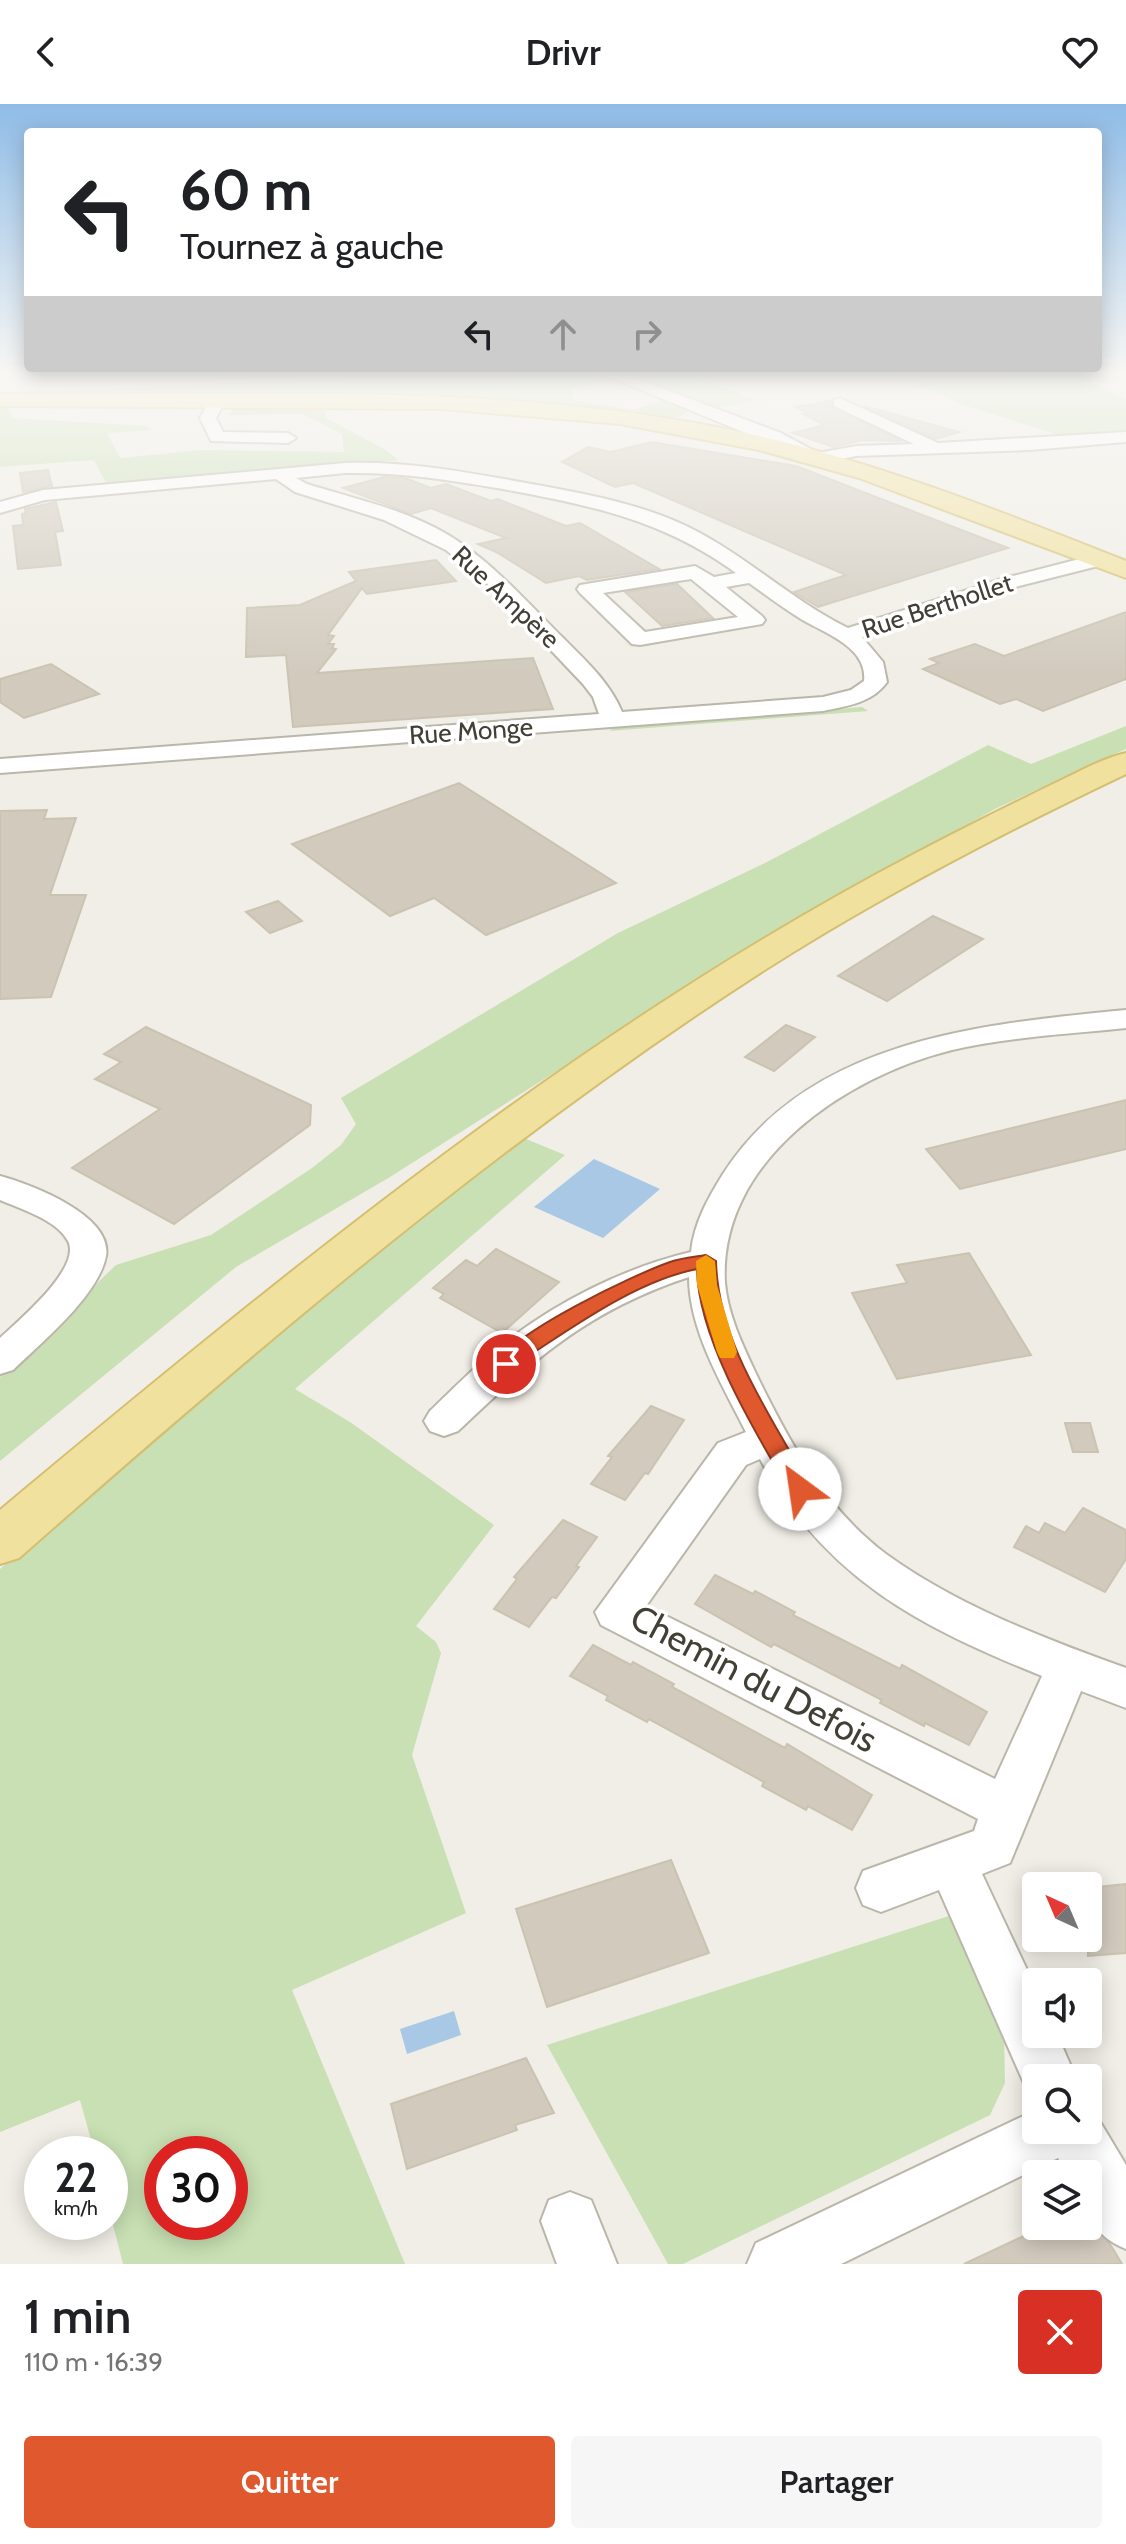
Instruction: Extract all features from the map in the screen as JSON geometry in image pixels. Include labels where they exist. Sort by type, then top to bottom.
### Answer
[{"type":"main road","points":[[872,475],[1126,570]]},
{"type":"main road","points":[[0,1542],[277,1307],[427,1189],[587,1073],[699,996],[869,893],[1047,798],[1126,762]]},
{"type":"street","name":"Rue Berthollet","points":[[0,508],[43,495],[281,475]]},
{"type":"street","name":"Rue Ampère","points":[[281,475],[301,488],[391,516],[434,535],[466,554],[591,679],[604,696],[613,720]]},
{"type":"street","name":"Rue Berthollet","points":[[439,475],[566,496],[626,511],[679,529],[754,576],[792,605],[847,635],[1012,582],[1099,560]]},
{"type":"street","points":[[695,572],[710,584],[755,620],[640,639],[587,589],[695,572]]},
{"type":"street","points":[[710,584],[754,576]]},
{"type":"street","points":[[745,612],[792,605]]},
{"type":"street","name":"Rue Monge","points":[[0,766],[809,705],[855,697],[876,684],[878,672],[870,658],[847,635]]},
{"type":"street","points":[[1126,1019],[955,1041],[898,1058],[845,1082],[797,1114],[754,1156],[735,1181],[721,1208],[706,1261],[707,1285],[726,1349],[770,1439],[811,1506],[836,1535],[870,1565],[961,1619],[1069,1667],[1126,1688]]},
{"type":"street","points":[[0,1187],[41,1206],[80,1231],[89,1254],[77,1279],[0,1360]]},
{"type":"street","points":[[444,1421],[518,1353],[590,1306],[676,1267],[706,1261]]},
{"type":"street","name":"Chemin du Defois","points":[[770,1439],[732,1454],[617,1612],[1006,1809]]},
{"type":"street","points":[[881,1888],[993,1847],[1006,1809],[1069,1667]]},
{"type":"street","points":[[951,1862],[1043,2064]]},
{"type":"street","points":[[777,2264],[1027,2144]]},
{"type":"street","points":[[1081,2144],[1126,2220]]},
{"type":"green space","points":[[102,475],[226,475],[107,485]]},
{"type":"green space","points":[[862,707],[868,711],[609,731],[618,726]]},
{"type":"green space","points":[[1126,726],[1126,749],[997,808],[790,923],[390,1177],[236,1267],[0,1461],[0,1377],[116,1265],[211,1235],[312,1168],[341,1145],[356,1124],[341,1098],[618,933],[767,862],[988,745],[1031,764]]},
{"type":"green space","points":[[521,1137],[565,1155],[295,1389],[350,1422],[494,1525],[416,1626],[436,1642],[441,1653],[412,1755],[466,1913],[292,1990],[405,2264],[123,2264],[117,2240],[128,2240],[128,2136],[90,2136],[80,2100],[0,2132],[0,1569],[238,1359]]},
{"type":"green space","points":[[949,1916],[1004,2035],[1005,2083],[990,2115],[683,2264],[668,2264],[547,2045]]},
{"type":"water","points":[[594,1159],[660,1189],[603,1238],[534,1207]]},
{"type":"water","points":[[454,2011],[461,2035],[407,2054],[400,2029]]},
{"type":"building","points":[[20,475],[49,475],[52,486],[23,492]]},
{"type":"building","points":[[589,475],[819,475],[1008,548],[818,607],[794,592],[846,575],[633,483],[615,487]]},
{"type":"building","points":[[384,477],[405,478],[431,488],[446,484],[491,501],[498,499],[566,526],[580,523],[659,569],[587,580],[579,576],[546,583],[478,544],[506,538],[431,508],[411,514],[343,488]]},
{"type":"building","points":[[56,502],[63,531],[55,532],[61,565],[18,569],[13,526],[23,525],[25,509]]},
{"type":"building","points":[[436,560],[456,581],[367,594],[362,588],[328,635],[334,636],[328,644],[334,644],[332,648],[336,649],[317,673],[533,658],[553,709],[293,727],[286,655],[246,657],[247,608],[300,605],[356,581],[349,572]]},
{"type":"building","points":[[677,584],[713,618],[662,626],[625,592]]},
{"type":"building","points":[[1126,612],[1126,679],[1043,711],[1016,699],[1000,704],[923,669],[939,663],[930,659],[975,644],[1004,656]]},
{"type":"building","points":[[51,664],[99,694],[24,718],[0,702],[0,679]]},
{"type":"building","points":[[459,783],[616,883],[486,935],[434,898],[390,916],[292,844]]},
{"type":"building","points":[[47,810],[44,819],[76,818],[50,895],[86,895],[51,997],[0,999],[0,811]]},
{"type":"building","points":[[278,901],[302,921],[270,933],[246,912]]},
{"type":"building","points":[[933,916],[983,939],[887,1001],[838,976]]},
{"type":"building","points":[[786,1025],[815,1037],[774,1071],[745,1057]]},
{"type":"building","points":[[146,1027],[311,1105],[310,1125],[174,1224],[72,1168],[160,1109],[95,1079],[121,1062],[104,1054]]},
{"type":"building","points":[[1126,1100],[1126,1149],[960,1189],[926,1149]]},
{"type":"building","points":[[496,1249],[559,1282],[502,1333],[440,1298],[444,1294],[433,1288],[466,1260],[477,1266]]},
{"type":"building","points":[[969,1253],[1031,1355],[897,1379],[852,1293],[907,1283],[897,1265]]},
{"type":"building","points":[[651,1406],[684,1420],[648,1474],[645,1473],[625,1500],[591,1484],[612,1457],[608,1456]]},
{"type":"building","points":[[1065,1423],[1090,1423],[1098,1452],[1073,1452]]},
{"type":"building","points":[[1083,1508],[1126,1530],[1126,1559],[1105,1592],[1014,1547],[1026,1526],[1039,1533],[1045,1523],[1065,1533]]},
{"type":"building","points":[[563,1520],[597,1537],[556,1598],[552,1597],[529,1627],[494,1609],[517,1579],[514,1577]]},
{"type":"building","points":[[715,1575],[753,1594],[755,1591],[795,1612],[793,1615],[900,1669],[902,1665],[987,1712],[969,1745],[925,1723],[924,1726],[880,1703],[882,1700],[774,1644],[771,1647],[695,1604]]},
{"type":"building","points":[[593,1645],[631,1665],[633,1662],[674,1684],[672,1687],[785,1748],[787,1744],[872,1795],[852,1830],[762,1786],[764,1782],[649,1719],[647,1722],[606,1700],[608,1696],[570,1676]]},
{"type":"building","points":[[671,1860],[709,1953],[547,2007],[516,1909]]},
{"type":"building","points":[[1126,1884],[1126,1953],[1088,1956],[1088,1952],[1102,1952],[1102,1887]]},
{"type":"building","points":[[526,2058],[554,2113],[515,2125],[517,2130],[407,2169],[391,2104]]},
{"type":"building","points":[[1102,2236],[1122,2264],[964,2264],[1022,2237],[1022,2240],[1102,2240]]},
{"type":"slow traffic","points":[[706,1261],[712,1309],[727,1352]]},
{"type":"route","points":[[506,1364],[590,1306],[676,1267],[706,1261],[712,1309],[726,1349],[770,1439],[800,1489]]}]
